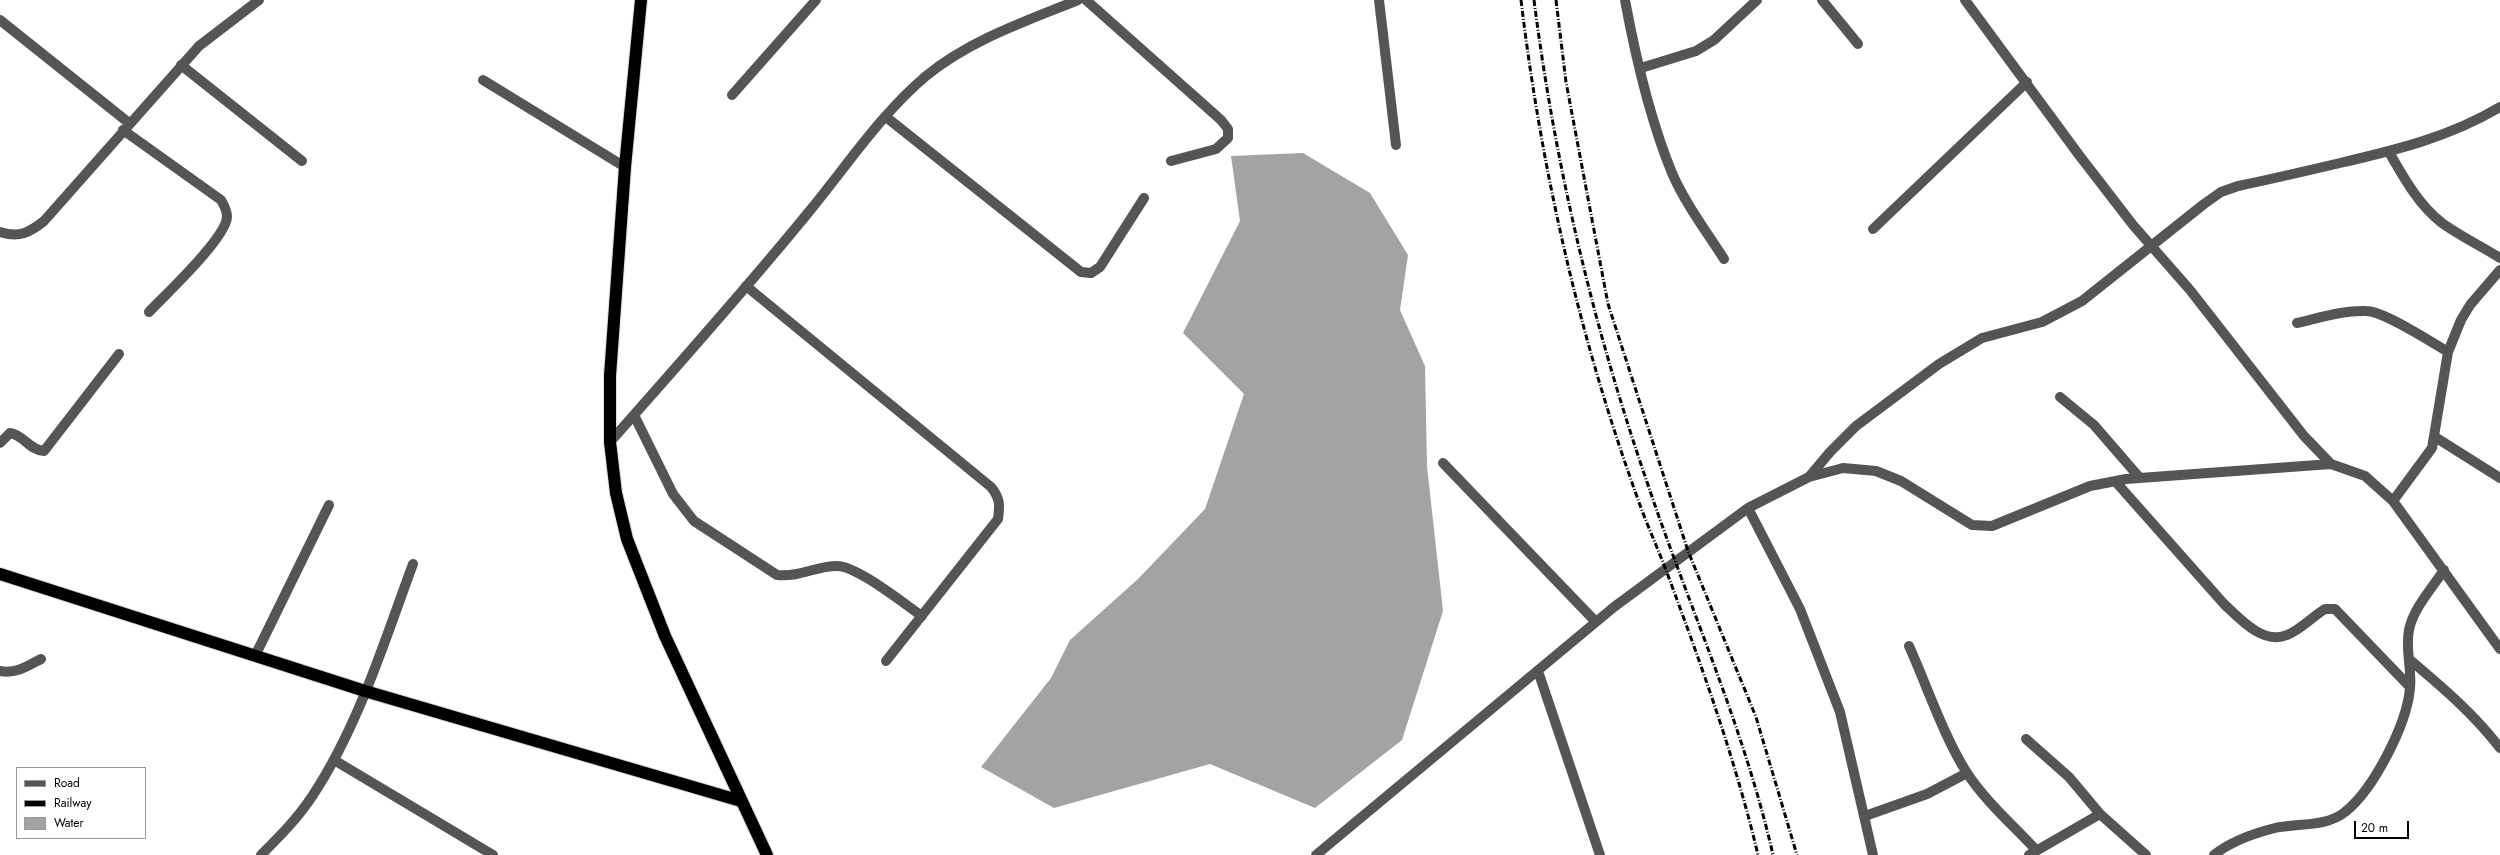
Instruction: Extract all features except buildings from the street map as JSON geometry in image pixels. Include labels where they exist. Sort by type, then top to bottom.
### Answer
[{"type":"highway","points":[[640,0],[625,167],[610,376],[610,442],[616,493],[627,539],[664,636],[767,855]]},
{"type":"highway","points":[[0,574],[366,691],[741,801]]},
{"type":"street","points":[[0,232],[11,236],[27,234],[44,221],[126,126],[150,102],[199,46],[259,0]]},
{"type":"street","points":[[732,95],[816,0]]},
{"type":"street","points":[[1086,0],[1221,120],[1228,129],[1228,138],[1216,149],[1171,161]]},
{"type":"street","points":[[1379,0],[1396,145]]},
{"type":"street","points":[[1625,0],[1650,105],[1673,174],[1693,211],[1724,259]]},
{"type":"street","points":[[1641,68],[1696,51],[1714,40],[1757,0]]},
{"type":"street","points":[[1822,0],[1858,44]]},
{"type":"street","points":[[1965,0],[2027,82],[2079,155],[2152,246],[2195,296],[2304,436],[2331,464]]},
{"type":"street","points":[[610,442],[746,286],[886,116],[926,77],[968,47],[1074,1]]},
{"type":"street","points":[[0,20],[126,126],[221,200],[226,210],[227,218],[215,242],[148,312]]},
{"type":"street","points":[[181,65],[302,161]]},
{"type":"street","points":[[484,80],[625,167]]},
{"type":"street","points":[[1873,229],[2027,82]]},
{"type":"street","points":[[1809,477],[1830,452],[1856,426],[1956,352],[1982,338],[2042,322],[2076,305],[2221,192],[2238,186],[2389,152],[2436,138],[2500,107]]},
{"type":"street","points":[[886,116],[1081,272],[1091,273],[1100,267],[1144,198]]},
{"type":"street","points":[[2389,152],[2414,194],[2433,214],[2443,223],[2500,258]]},
{"type":"street","points":[[2393,501],[2423,462],[2435,437],[2448,352],[2461,320],[2470,305],[2500,270]]},
{"type":"street","points":[[746,286],[991,487],[997,495],[1000,503],[998,519],[886,661]]},
{"type":"street","points":[[2297,323],[2336,314],[2368,310],[2448,352]]},
{"type":"street","points":[[0,443],[10,433],[17,434],[37,450],[44,451],[118,354]]},
{"type":"street","points":[[2060,397],[2094,425],[2139,477]]},
{"type":"street","points":[[634,415],[673,494],[694,521],[777,575],[793,576],[820,568],[838,566],[854,570],[922,616]]},
{"type":"street","points":[[2435,437],[2500,478]]},
{"type":"street","points":[[1443,463],[1596,622]]},
{"type":"street","points":[[1316,855],[1596,622],[1748,508],[1809,477],[1843,468],[1876,471],[1901,482],[1972,525],[1992,526],[2090,486],[2115,481],[2139,477],[2331,464],[2365,476],[2393,501],[2500,649]]},
{"type":"street","points":[[2115,481],[2224,604],[2243,622],[2265,636],[2275,639],[2287,635],[2324,609],[2335,609],[2410,687]]},
{"type":"street","points":[[255,656],[329,505]]},
{"type":"street","points":[[1748,508],[1800,609],[1840,712],[1873,855]]},
{"type":"street","points":[[261,855],[288,829],[313,796],[334,760],[366,691],[413,564]]},
{"type":"street","points":[[2214,855],[2231,844],[2275,828],[2322,822],[2345,813],[2367,788],[2380,769],[2402,718],[2410,687],[2409,630],[2414,617],[2444,570]]},
{"type":"street","points":[[1909,646],[1953,746],[1967,773],[2033,853],[2100,814]]},
{"type":"street","points":[[0,671],[7,672],[22,669],[41,659]]},
{"type":"street","points":[[2409,659],[2470,712],[2500,748]]},
{"type":"street","points":[[1538,671],[1600,855]]},
{"type":"street","points":[[2026,739],[2069,777],[2100,814],[2146,855]]},
{"type":"street","points":[[334,760],[493,855]]},
{"type":"street","points":[[1864,816],[1927,794],[1967,773]]},
{"type":"water","points":[[1303,153],[1370,193],[1408,255],[1400,310],[1425,366],[1427,466],[1443,611],[1402,740],[1315,808],[1210,764],[1054,808],[981,767],[1051,678],[1070,640],[1138,579],[1205,509],[1244,394],[1183,333],[1240,221],[1231,156]]},
{"type":"railway","points":[[1521,0],[1539,125],[1564,248],[1579,310],[1615,431],[1646,521],[1692,641],[1728,747],[1758,855]]},
{"type":"railway","points":[[1534,0],[1553,123],[1578,244],[1593,304],[1647,482],[1715,667],[1747,760],[1773,855]]},
{"type":"railway","points":[[1556,0],[1566,82],[1608,304],[1688,551],[1756,717],[1797,855]]}]
